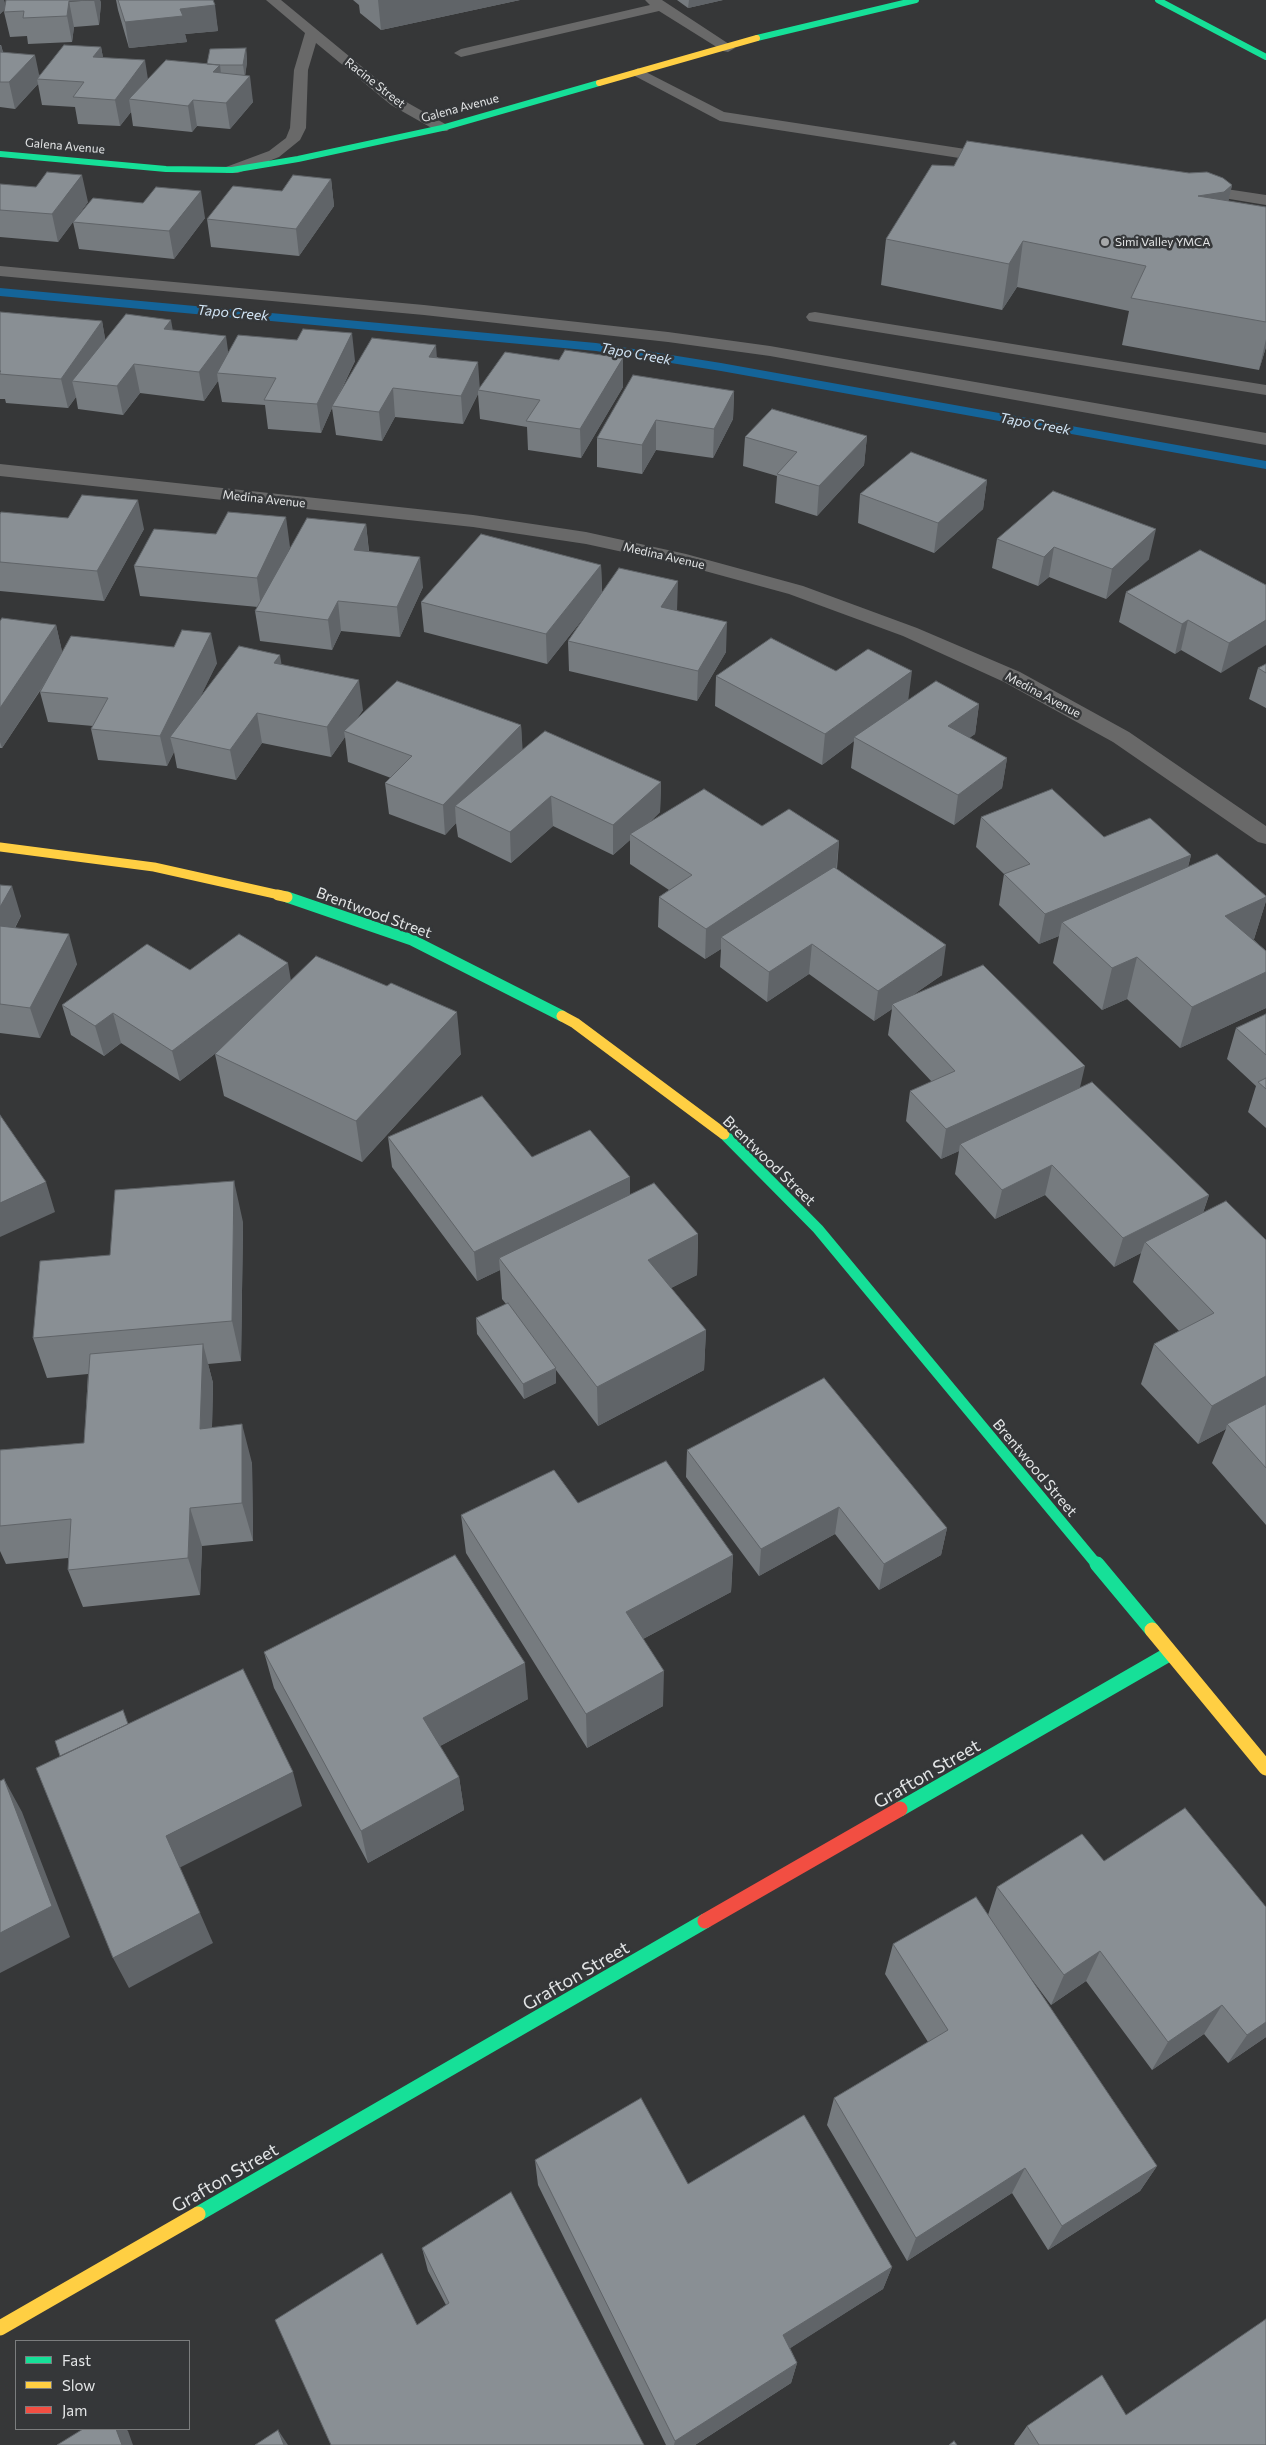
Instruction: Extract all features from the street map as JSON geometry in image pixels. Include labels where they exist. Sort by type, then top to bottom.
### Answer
[{"type":"street","name":"Racine Street","points":[[273,0],[396,102],[442,128]]},
{"type":"street","name":"Galena Avenue","points":[[0,154],[166,169],[232,170],[298,159],[442,128],[728,48],[789,29],[916,0]]},
{"type":"street","points":[[1158,0],[1266,57]]},
{"type":"street","points":[[460,53],[657,3],[728,48]]},
{"type":"street","points":[[232,170],[274,154],[292,140],[298,128],[300,70],[312,32]]},
{"type":"street","points":[[638,72],[720,116],[1010,161]]},
{"type":"street","points":[[1178,186],[1266,200]]},
{"type":"street","points":[[0,271],[424,310],[668,337],[770,351],[1266,439]]},
{"type":"street","points":[[815,317],[1266,390]]},
{"type":"street","name":"Medina Avenue","points":[[0,470],[473,521],[586,538],[677,558],[796,590],[910,632],[1012,677],[1121,737],[1266,838]]},
{"type":"street","name":"Brentwood Street","points":[[0,847],[154,867],[289,898],[412,940],[575,1023],[725,1135],[818,1230],[1169,1654],[1266,1768]]},
{"type":"street","name":"Grafton Street","points":[[0,2328],[1169,1654]]},
{"type":"building","points":[[6,0],[93,0],[69,1],[67,16],[23,18],[24,11],[4,12]]},
{"type":"building","points":[[118,0],[213,0],[215,5],[180,9],[183,16],[125,22]]},
{"type":"building","points":[[64,45],[101,47],[93,57],[145,60],[115,100],[73,97],[84,82],[37,79]]},
{"type":"building","points":[[246,48],[243,65],[207,64],[210,49]]},
{"type":"building","points":[[0,52],[35,55],[9,82],[0,82]]},
{"type":"building","points":[[166,60],[220,65],[213,72],[250,76],[226,103],[193,100],[188,106],[129,99]]},
{"type":"building","points":[[967,141],[1189,173],[1207,172],[1223,178],[1232,185],[1224,192],[1198,196],[1266,207],[1266,322],[1131,298],[1146,266],[1023,241],[1009,264],[886,239],[932,165],[954,166]]},
{"type":"building","points":[[47,172],[82,175],[52,214],[0,210],[0,184],[36,187]]},
{"type":"building","points":[[293,175],[331,179],[296,229],[207,219],[233,186],[282,191]]},
{"type":"building","points":[[156,187],[201,191],[169,231],[73,222],[93,198],[143,203]]},
{"type":"building","points":[[0,312],[102,321],[61,379],[0,374]]},
{"type":"building","points":[[126,314],[171,320],[164,329],[226,336],[199,372],[134,364],[117,386],[72,381]]},
{"type":"building","points":[[303,329],[352,333],[317,404],[264,400],[276,378],[217,373],[238,335],[297,340]]},
{"type":"building","points":[[372,338],[436,345],[429,357],[478,362],[461,396],[393,388],[379,412],[332,406]]},
{"type":"building","points":[[565,350],[623,358],[580,429],[526,421],[540,400],[478,390],[505,352],[559,360]]},
{"type":"building","points":[[633,375],[734,391],[714,429],[656,420],[642,445],[597,438]]},
{"type":"building","points":[[772,409],[867,436],[819,486],[777,474],[797,452],[745,437]]},
{"type":"building","points":[[911,452],[987,480],[938,523],[860,494]]},
{"type":"building","points":[[1053,491],[1156,529],[1112,569],[1054,547],[1044,557],[997,539]]},
{"type":"building","points":[[82,495],[138,500],[97,571],[0,562],[1,512],[68,518]]},
{"type":"building","points":[[228,512],[286,517],[257,578],[134,566],[154,529],[216,534]]},
{"type":"building","points":[[307,518],[366,524],[354,550],[420,557],[397,607],[338,601],[328,620],[255,611]]},
{"type":"building","points":[[481,534],[601,565],[546,634],[421,602]]},
{"type":"building","points":[[1200,550],[1266,585],[1266,620],[1229,643],[1188,620],[1182,624],[1126,592]]},
{"type":"building","points":[[619,568],[678,581],[661,607],[727,622],[698,671],[568,641]]},
{"type":"building","points":[[2,618],[56,625],[0,708],[0,621]]},
{"type":"building","points":[[182,630],[211,633],[160,736],[91,729],[108,698],[40,692],[71,636],[174,647]]},
{"type":"building","points":[[771,638],[836,671],[868,649],[912,671],[825,734],[716,676]]},
{"type":"building","points":[[239,646],[280,655],[274,663],[359,680],[327,727],[257,713],[230,750],[170,737]]},
{"type":"building","points":[[1266,664],[1266,673],[1258,668]]},
{"type":"building","points":[[397,681],[521,725],[443,805],[385,783],[412,756],[344,731]]},
{"type":"building","points":[[936,681],[979,704],[948,726],[1007,758],[958,795],[854,737]]},
{"type":"building","points":[[545,731],[661,782],[613,825],[551,796],[510,832],[455,806]]},
{"type":"building","points":[[704,789],[762,826],[789,809],[839,841],[706,929],[659,897],[692,875],[630,834]]},
{"type":"building","points":[[1052,789],[1104,837],[1150,818],[1191,855],[1045,914],[1004,874],[1030,864],[981,817]]},
{"type":"building","points":[[1217,854],[1266,896],[1225,916],[1266,951],[1266,972],[1192,1007],[1137,957],[1112,968],[1062,922]]},
{"type":"building","points":[[834,867],[946,945],[878,991],[812,944],[769,972],[721,937]]},
{"type":"building","points":[[0,885],[12,886],[0,907]]},
{"type":"building","points":[[0,926],[69,934],[30,1008],[0,1004]]},
{"type":"building","points":[[239,934],[288,963],[172,1051],[113,1013],[95,1026],[62,1005],[147,944],[190,970]]},
{"type":"building","points":[[316,956],[387,986],[391,983],[457,1012],[356,1121],[215,1054]]},
{"type":"building","points":[[983,965],[1085,1066],[946,1129],[910,1091],[955,1071],[892,1004]]},
{"type":"building","points":[[1266,1014],[1266,1055],[1236,1028]]},
{"type":"building","points":[[1266,1078],[1266,1089],[1258,1082]]},
{"type":"building","points":[[1092,1082],[1209,1195],[1123,1238],[1052,1165],[1002,1190],[960,1144]]},
{"type":"building","points":[[482,1096],[532,1157],[590,1130],[630,1177],[474,1252],[388,1137]]},
{"type":"building","points":[[0,1115],[46,1182],[0,1203]]},
{"type":"building","points":[[234,1181],[232,1321],[33,1338],[40,1261],[110,1255],[115,1190]]},
{"type":"building","points":[[654,1183],[698,1234],[648,1260],[706,1330],[597,1387],[499,1258]]},
{"type":"building","points":[[1226,1201],[1266,1240],[1266,1376],[1212,1406],[1154,1344],[1214,1313],[1145,1242]]},
{"type":"building","points":[[508,1303],[556,1368],[523,1384],[476,1318]]},
{"type":"building","points":[[203,1344],[200,1429],[242,1424],[242,1503],[190,1508],[188,1558],[68,1570],[71,1519],[0,1526],[0,1450],[84,1443],[90,1354]]},
{"type":"building","points":[[824,1378],[947,1528],[884,1564],[839,1507],[761,1549],[687,1450]]},
{"type":"building","points":[[1266,1404],[1266,1468],[1227,1424]]},
{"type":"building","points":[[666,1461],[733,1555],[626,1612],[664,1671],[586,1714],[461,1515],[554,1470],[578,1503]]},
{"type":"building","points":[[455,1555],[525,1663],[423,1718],[459,1777],[361,1831],[264,1652]]},
{"type":"building","points":[[243,1669],[293,1772],[166,1836],[200,1913],[113,1958],[36,1768]]},
{"type":"building","points":[[123,1710],[128,1724],[60,1756],[55,1741]]},
{"type":"building","points":[[4,1779],[52,1906],[0,1933],[0,1781]]},
{"type":"building","points":[[1185,1808],[1266,1907],[1266,2022],[1247,2035],[1222,2005],[1168,2042],[1100,1951],[1064,1975],[997,1887],[1082,1834],[1104,1861]]},
{"type":"building","points":[[976,1897],[1157,2166],[1062,2226],[1025,2168],[916,2238],[834,2098],[948,2030],[893,1944]]},
{"type":"building","points":[[641,2098],[688,2184],[804,2115],[892,2267],[783,2335],[797,2363],[675,2441],[535,2160]]},
{"type":"building","points":[[511,2192],[644,2445],[331,2445],[275,2320],[382,2253],[417,2325],[449,2303],[422,2248]]},
{"type":"building","points":[[1266,2319],[1266,2445],[1039,2445],[1027,2426],[1102,2375],[1126,2415]]},
{"type":"building","points":[[81,2430],[116,2430],[122,2445],[57,2445]]},
{"type":"building","points":[[278,2430],[284,2445],[255,2445]]},
{"type":"building","points":[[954,2441],[957,2445],[949,2445]]},
{"type":"waterway","name":"Tapo Creek","points":[[0,292],[596,347],[721,367],[1266,465]]},
{"type":"traffic: fast","points":[[757,38],[916,0]]},
{"type":"traffic: fast","points":[[1158,0],[1266,57]]},
{"type":"traffic: fast","points":[[0,154],[166,169],[232,170],[298,159],[442,128],[599,83]]},
{"type":"traffic: fast","points":[[287,897],[412,940],[562,1016]]},
{"type":"traffic: fast","points":[[724,1134],[818,1229],[1152,1630]]},
{"type":"traffic: fast","points":[[900,1809],[1169,1654]]},
{"type":"traffic: fast","points":[[198,2214],[705,1921]]},
{"type":"traffic: slow","points":[[599,83],[757,38]]},
{"type":"traffic: slow","points":[[0,847],[154,867],[287,897]]},
{"type":"traffic: slow","points":[[562,1016],[575,1023],[724,1134]]},
{"type":"traffic: slow","points":[[1152,1630],[1266,1768]]},
{"type":"traffic: slow","points":[[0,2328],[198,2214]]},
{"type":"traffic: jam","points":[[705,1921],[900,1809]]},
{"type":"place","name":"Simi Valley YMCA","points":[[1105,242]]}]
